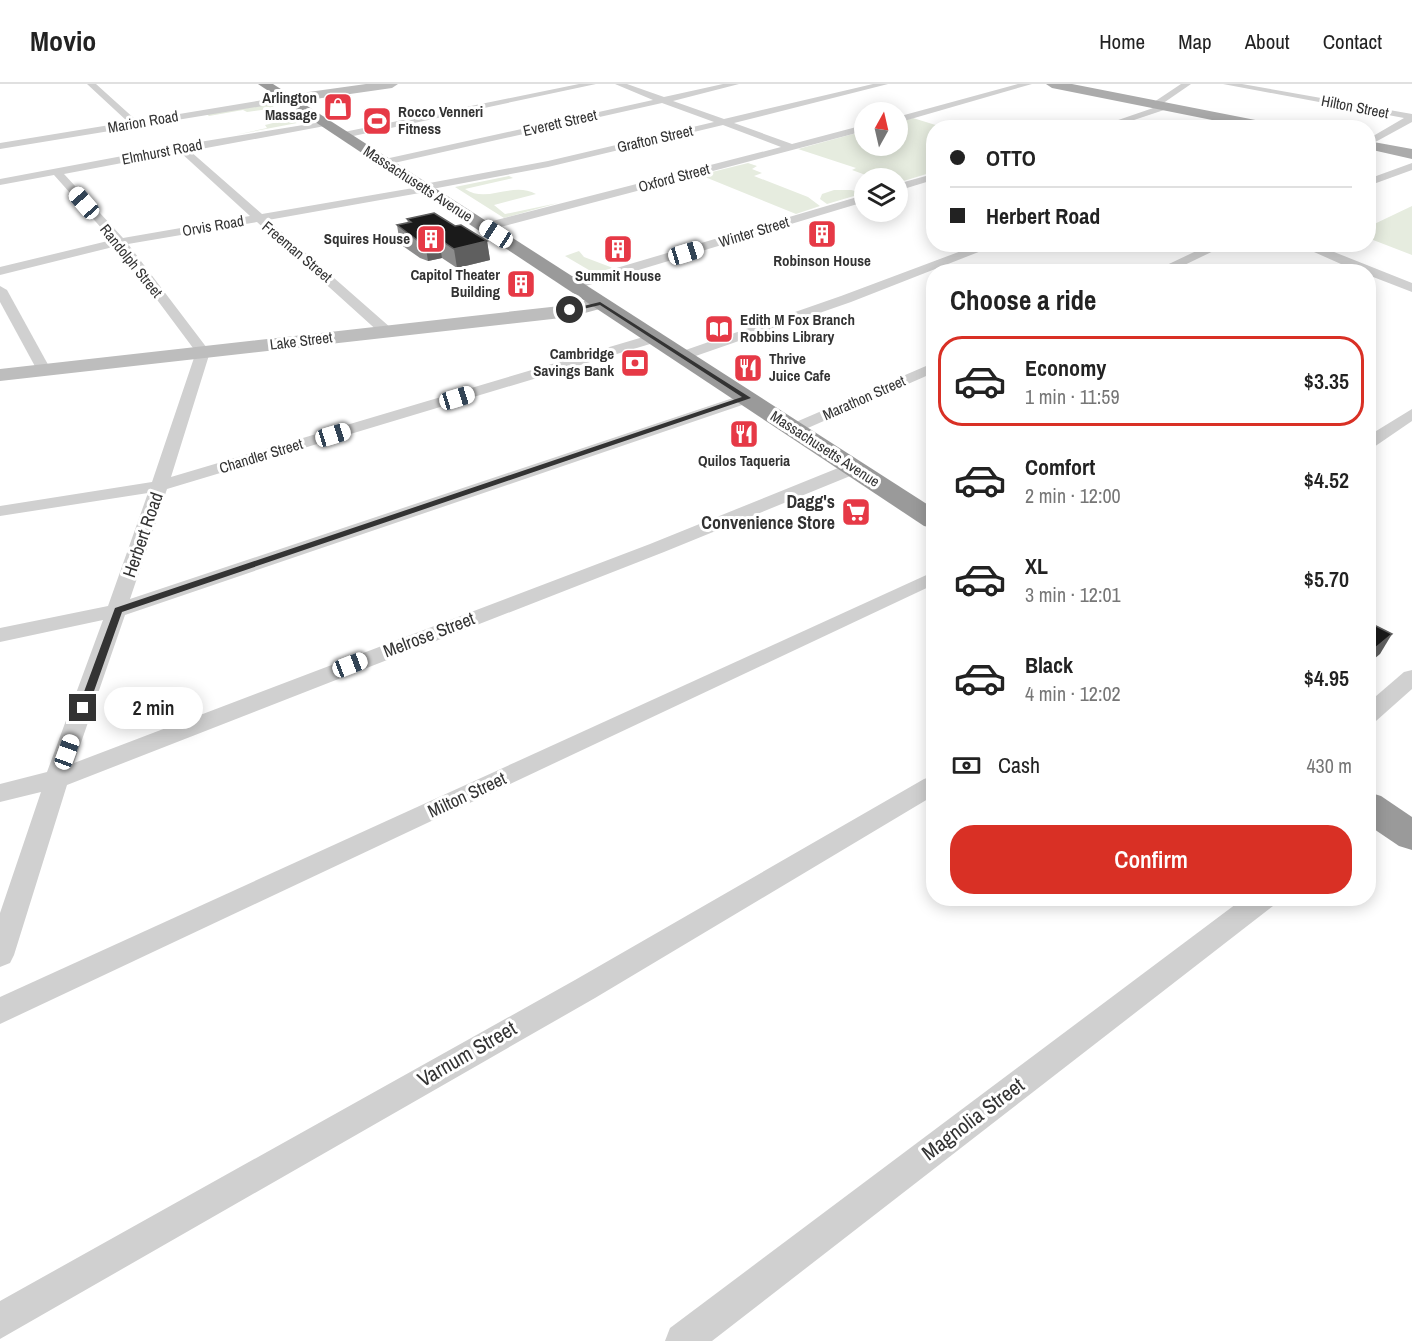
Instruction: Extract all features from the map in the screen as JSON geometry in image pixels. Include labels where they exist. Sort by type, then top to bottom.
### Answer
[{"type":"highway","name":"Massachusetts Avenue","points":[[264,84],[854,468],[926,512]]},
{"type":"highway","points":[[1376,816],[1412,836]]},
{"type":"main road","points":[[287,99],[392,84]]},
{"type":"main road","points":[[1052,84],[1236,120]]},
{"type":"main road","points":[[1376,146],[1412,154]]},
{"type":"main road","name":"Lake Street","points":[[0,375],[570,310],[600,303]]},
{"type":"street","points":[[91,84],[134,123]]},
{"type":"street","points":[[344,135],[592,84]]},
{"type":"street","points":[[619,84],[792,147]]},
{"type":"street","name":"Everett Street","points":[[385,162],[735,84]]},
{"type":"street","name":"Grafton Street","points":[[424,187],[548,164],[884,84]]},
{"type":"street","points":[[908,117],[1028,84]]},
{"type":"street","points":[[1121,120],[1162,105],[1187,84]]},
{"type":"street","name":"Hilton Street","points":[[1227,84],[1412,118]]},
{"type":"street","name":"Marion Road","points":[[0,146],[287,99]]},
{"type":"street","points":[[1376,139],[1412,118]]},
{"type":"street","name":"Elmhurst Road","points":[[0,182],[325,123]]},
{"type":"street","name":"Oxford Street","points":[[485,227],[854,131]]},
{"type":"street","name":"Freeman Street","points":[[181,148],[386,331]]},
{"type":"street","points":[[1376,180],[1412,166]]},
{"type":"street","name":"Randolph Street","points":[[57,172],[117,239],[202,352]]},
{"type":"street","points":[[908,185],[926,179]]},
{"type":"street","name":"Orvis Road","points":[[0,263],[117,239],[254,215],[353,204],[424,187]]},
{"type":"street","name":"Winter Street","points":[[574,285],[854,201]]},
{"type":"street","name":"Orvis Road","points":[[0,271],[117,239]]},
{"type":"street","points":[[940,264],[972,252]]},
{"type":"street","points":[[1176,264],[1204,252]]},
{"type":"street","points":[[1322,252],[1352,264]]},
{"type":"street","points":[[682,356],[926,269]]},
{"type":"street","points":[[1376,274],[1412,288]]},
{"type":"street","points":[[1376,283],[1387,278]]},
{"type":"street","points":[[0,290],[44,370]]},
{"type":"street","name":"Chandler Street","points":[[0,511],[160,486],[655,338]]},
{"type":"street","name":"Herbert Road","points":[[0,955],[57,779],[160,486],[202,352]]},
{"type":"street","name":"Marathon Street","points":[[795,428],[926,370]]},
{"type":"street","points":[[0,635],[118,610],[748,398]]},
{"type":"street","points":[[1376,438],[1412,414]]},
{"type":"street","name":"Melrose Street","points":[[0,793],[57,779],[657,548],[854,468]]},
{"type":"street","name":"Milton Street","points":[[0,1011],[926,581]]},
{"type":"street","points":[[1376,708],[1412,677]]},
{"type":"street","name":"Varnum Street","points":[[0,1321],[756,892],[926,789]]},
{"type":"street","name":"Magnolia Street","points":[[683,1341],[1254,906]]},
{"type":"shaded area","points":[[268,103],[297,123],[235,135],[267,128],[265,125],[285,120],[269,109],[247,112],[243,110],[209,116],[205,113]]},
{"type":"shaded area","points":[[913,118],[926,122],[926,174],[908,180],[908,168],[856,168],[798,149],[854,134],[854,156],[908,156],[908,119]]},
{"type":"shaded area","points":[[748,163],[757,166],[752,169],[762,173],[754,176],[808,197],[820,206],[796,214],[700,175]]},
{"type":"shaded area","points":[[509,176],[513,178],[465,189],[482,194],[518,190],[536,194],[494,205],[505,214],[558,203],[504,218],[455,187]]},
{"type":"shaded area","points":[[834,190],[854,191],[854,196],[827,204],[820,199],[822,194]]},
{"type":"shaded area","points":[[1412,206],[1412,255],[1376,241],[1376,223]]},
{"type":"shaded area","points":[[579,251],[584,257],[613,268],[594,273],[565,256]]},
{"type":"building","points":[[434,213],[455,226],[461,225],[487,241],[454,249],[439,239],[425,242],[417,240],[397,225],[411,222],[407,219]]},
{"type":"building","points":[[1376,626],[1392,634],[1376,647]]},
{"type":"place","name":"Arlington Massage","points":[[338,107]]},
{"type":"place","name":"Rocco Venneri Fitness","points":[[377,121]]},
{"type":"place","name":"Robinson House","points":[[822,234]]},
{"type":"place","name":"Squires House","points":[[431,239]]},
{"type":"place","name":"Summit House","points":[[618,249]]},
{"type":"place","name":"Capitol Theater Building","points":[[521,284]]},
{"type":"place","name":"Edith M Fox Branch Robbins Library","points":[[719,329]]},
{"type":"place","name":"Cambridge Savings Bank","points":[[635,363]]},
{"type":"place","name":"Thrive Juice Cafe","points":[[748,368]]},
{"type":"place","name":"Quilos Taqueria","points":[[744,434]]},
{"type":"place","name":"Dagg's Convenience Store","points":[[856,512]]},
{"type":"route","points":[[83,708],[118,610],[748,398],[600,303],[570,310]]}]
